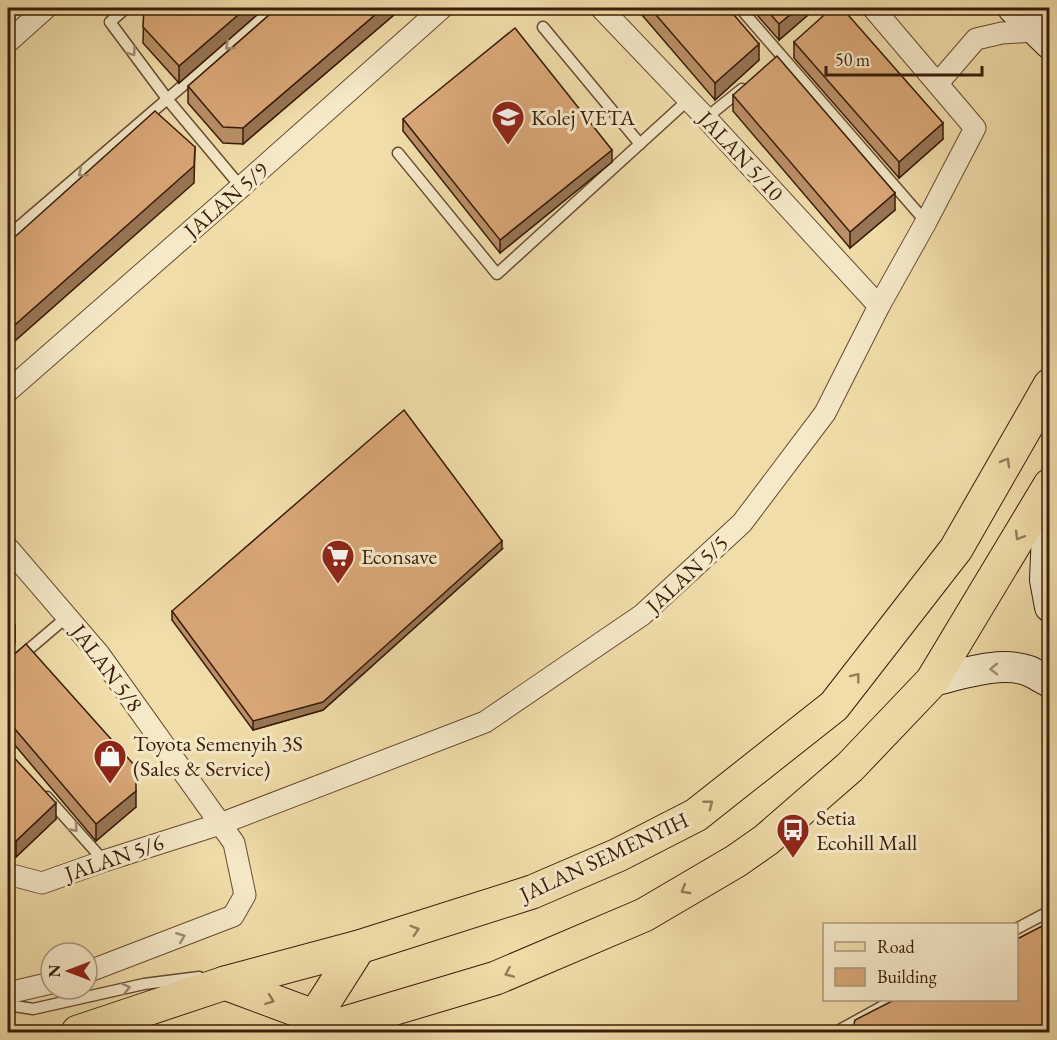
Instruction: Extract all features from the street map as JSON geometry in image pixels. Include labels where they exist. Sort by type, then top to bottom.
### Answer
[{"type":"main road","name":"JALAN SEMENYIH","points":[[78,1032],[225,983],[360,947],[532,892],[628,850],[696,815],[834,706],[956,549],[1050,386]]},
{"type":"main road","points":[[225,983],[323,1028],[496,978],[644,915],[736,861],[766,840],[850,767],[932,681],[1049,485]]},
{"type":"main road","points":[[323,1028],[360,947]]},
{"type":"main road","points":[[380,1032],[384,1023],[418,1001]]},
{"type":"street","points":[[9,37],[46,8]]},
{"type":"street","name":"JALAN 5/9","points":[[8,391],[442,8]]},
{"type":"street","name":"JALAN 5/10","points":[[601,8],[879,306]]},
{"type":"street","points":[[873,8],[938,83],[976,39],[1002,33],[1042,38]]},
{"type":"street","points":[[1013,8],[1042,38]]},
{"type":"street","name":"JALAN 5/5","points":[[220,824],[485,722],[642,615],[742,523],[825,413],[879,306],[975,128],[938,83]]},
{"type":"street","points":[[1049,485],[1045,580],[1050,607]]},
{"type":"street","name":"JALAN 5/8","points":[[8,548],[99,654],[234,843],[246,895],[233,916],[99,967]]},
{"type":"street","points":[[932,681],[982,669],[1009,668],[1027,670],[1050,682]]},
{"type":"street","name":"JALAN 5/6","points":[[8,874],[42,883],[220,824]]},
{"type":"street","points":[[8,993],[39,985]]},
{"type":"lane","points":[[126,8],[110,22],[168,100],[241,187]]},
{"type":"lane","points":[[8,236],[273,8]]},
{"type":"lane","points":[[740,8],[926,222]]},
{"type":"lane","points":[[543,27],[640,144]]},
{"type":"lane","points":[[706,118],[748,84]]},
{"type":"lane","points":[[398,153],[497,274],[688,100]]},
{"type":"lane","points":[[8,667],[68,616]]},
{"type":"lane","points":[[37,786],[104,861]]},
{"type":"lane","points":[[1018,929],[1050,911]]},
{"type":"lane","points":[[8,1005],[33,1009],[144,984],[296,965]]},
{"type":"lane","points":[[836,1032],[890,1001]]},
{"type":"building","points":[[144,8],[246,8],[179,66],[143,27]]},
{"type":"building","points":[[277,8],[383,8],[243,128],[223,127],[188,86]]},
{"type":"building","points":[[650,8],[728,8],[759,44],[715,83]]},
{"type":"building","points":[[765,8],[798,8],[779,24]]},
{"type":"building","points":[[832,8],[842,8],[943,123],[899,162],[794,42]]},
{"type":"building","name":"Kolej VETA","points":[[515,28],[612,150],[500,240],[403,119]]},
{"type":"building","points":[[777,56],[895,193],[850,232],[733,95]]},
{"type":"building","points":[[155,111],[195,147],[194,166],[8,331],[8,243]]},
{"type":"building","name":"Econsave","points":[[404,410],[502,541],[323,702],[253,721],[172,611]]},
{"type":"building","points":[[8,617],[15,626],[8,633]]},
{"type":"building","points":[[26,644],[136,767],[136,791],[96,824],[8,721],[8,660]]},
{"type":"building","points":[[8,751],[56,803],[16,841],[8,840]]},
{"type":"building","points":[[1050,922],[1050,1032],[852,1032],[855,1020],[892,1001],[1018,1001],[1018,938]]},
{"type":"place","name":"Kolej VETA","points":[[508,146]]},
{"type":"place","name":"Econsave","points":[[338,585]]},
{"type":"place","name":"Toyota Semenyih 3S (Sales & Service)","points":[[110,785]]},
{"type":"place","name":"Setia Ecohill Mall","points":[[793,859]]}]
